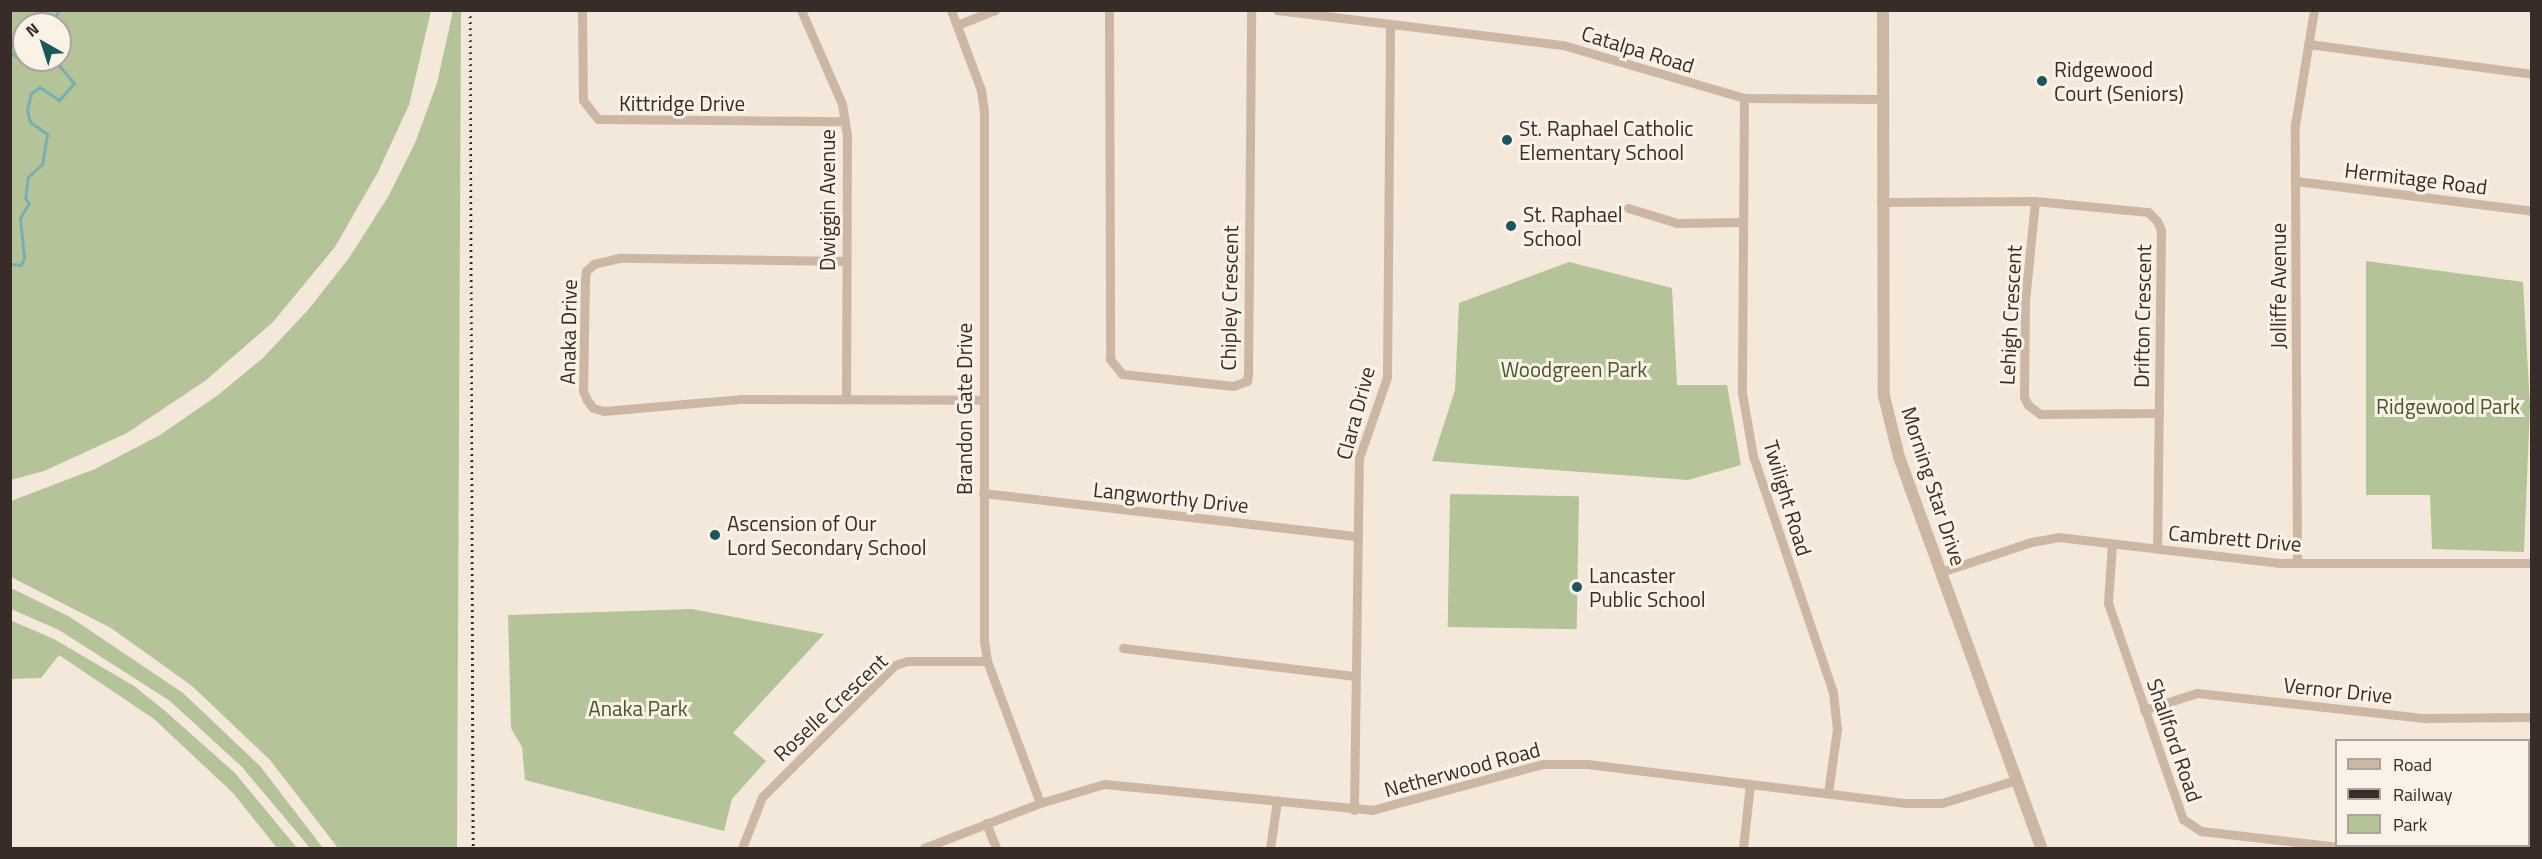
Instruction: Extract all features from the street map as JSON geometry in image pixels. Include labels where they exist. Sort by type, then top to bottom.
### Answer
[{"type":"street","name":"Kittridge Drive","points":[[582,10],[583,100],[598,119],[845,121]]},
{"type":"street","name":"Dwiggin Avenue","points":[[801,10],[842,104],[845,121],[846,399]]},
{"type":"street","name":"Brandon Gate Drive","points":[[951,10],[984,111],[981,400],[984,640],[987,661],[1040,803]]},
{"type":"street","points":[[957,25],[995,10]]},
{"type":"street","name":"Chipley Crescent","points":[[1110,10],[1110,359],[1122,374],[1233,386],[1247,381],[1248,374],[1251,10]]},
{"type":"street","name":"Catalpa Road","points":[[1277,10],[1563,45],[1744,98],[1882,99]]},
{"type":"street","name":"Morning Star Drive","points":[[1883,10],[1881,202],[1884,396],[1899,457],[2041,849]]},
{"type":"street","name":"Jolliffe Avenue","points":[[2296,563],[2295,125],[2314,10]]},
{"type":"street","name":"Clara Drive","points":[[1354,810],[1355,536],[1359,458],[1387,377],[1390,25]]},
{"type":"street","points":[[2308,44],[2532,74]]},
{"type":"street","name":"Twilight Road","points":[[1744,98],[1742,393],[1753,456],[1833,692],[1837,729],[1828,793]]},
{"type":"street","name":"Hermitage Road","points":[[2296,181],[2532,211]]},
{"type":"street","name":"Drifton Crescent","points":[[1881,202],[2036,201],[2148,212],[2157,221],[2161,230],[2157,548]]},
{"type":"street","name":"Lehigh Crescent","points":[[2036,201],[2025,301],[2024,397],[2028,405],[2040,414],[2159,413]]},
{"type":"street","points":[[1629,208],[1677,223],[1742,222]]},
{"type":"street","name":"Anaka Drive","points":[[845,261],[619,258],[594,264],[586,271],[585,279],[583,391],[593,408],[604,411],[742,399],[981,400]]},
{"type":"street","name":"Langworthy Drive","points":[[983,493],[1355,536]]},
{"type":"street","name":"Cambrett Drive","points":[[1941,572],[2044,538],[2296,563],[2532,563]]},
{"type":"street","name":"Shallford Road","points":[[2112,544],[2108,603],[2183,819],[2200,831],[2347,849]]},
{"type":"street","points":[[1123,648],[1355,676]]},
{"type":"street","name":"Roselle Crescent","points":[[742,849],[750,819],[762,797],[895,665],[907,661],[987,661]]},
{"type":"street","name":"Vernor Drive","points":[[2144,710],[2197,693],[2425,718],[2532,717]]},
{"type":"street","name":"Netherwood Road","points":[[924,849],[1040,803],[1104,784],[1354,810],[1390,808],[1543,764],[1587,764],[1828,793],[1933,803],[2016,780]]},
{"type":"street","points":[[1743,849],[1750,784]]},
{"type":"street","points":[[1270,849],[1277,801]]},
{"type":"street","points":[[986,823],[996,849]]},
{"type":"green space","points":[[11,10],[431,11],[409,105],[378,172],[335,247],[273,322],[205,381],[127,433],[44,471],[11,480]]},
{"type":"green space","points":[[453,11],[461,11],[457,848],[338,848],[270,760],[192,686],[111,628],[11,577],[11,501],[95,469],[160,435],[218,395],[263,358],[308,310],[349,258],[388,197],[415,143],[437,83]]},
{"type":"green space","name":"Ridgewood Park","points":[[2366,261],[2523,282],[2530,406],[2524,552],[2432,549],[2430,495],[2366,495]]},
{"type":"green space","name":"Woodgreen Park","points":[[1569,262],[1672,288],[1677,385],[1727,385],[1741,465],[1688,480],[1432,461],[1455,390],[1459,303]]},
{"type":"green space","points":[[1450,494],[1579,496],[1577,629],[1448,627]]},
{"type":"green space","points":[[11,588],[70,617],[183,693],[260,766],[323,848],[310,848],[242,767],[170,701],[59,630],[11,609]]},
{"type":"green space","name":"Anaka Park","points":[[692,609],[824,634],[733,733],[766,761],[732,799],[724,831],[525,780],[522,747],[511,728],[508,615]]},
{"type":"green space","points":[[10,620],[54,639],[134,686],[235,773],[297,848],[277,848],[233,793],[154,719],[59,655],[41,678],[11,679]]},
{"type":"waterway","points":[[10,52],[30,66],[57,63],[74,83],[59,100],[40,87],[31,93],[27,110],[30,122],[47,134],[42,164],[28,177],[25,198],[29,203],[20,218],[24,258],[21,265],[10,264]]},
{"type":"railway","points":[[470,10],[473,848]]},
{"type":"place","name":"Ridgewood Court (Seniors)","points":[[2042,81]]},
{"type":"place","name":"St. Raphael Catholic Elementary School","points":[[1507,140]]},
{"type":"place","name":"St. Raphael School","points":[[1511,226]]},
{"type":"place","name":"Ascension of Our Lord Secondary School","points":[[715,535]]},
{"type":"place","name":"Lancaster Public School","points":[[1577,587]]}]
